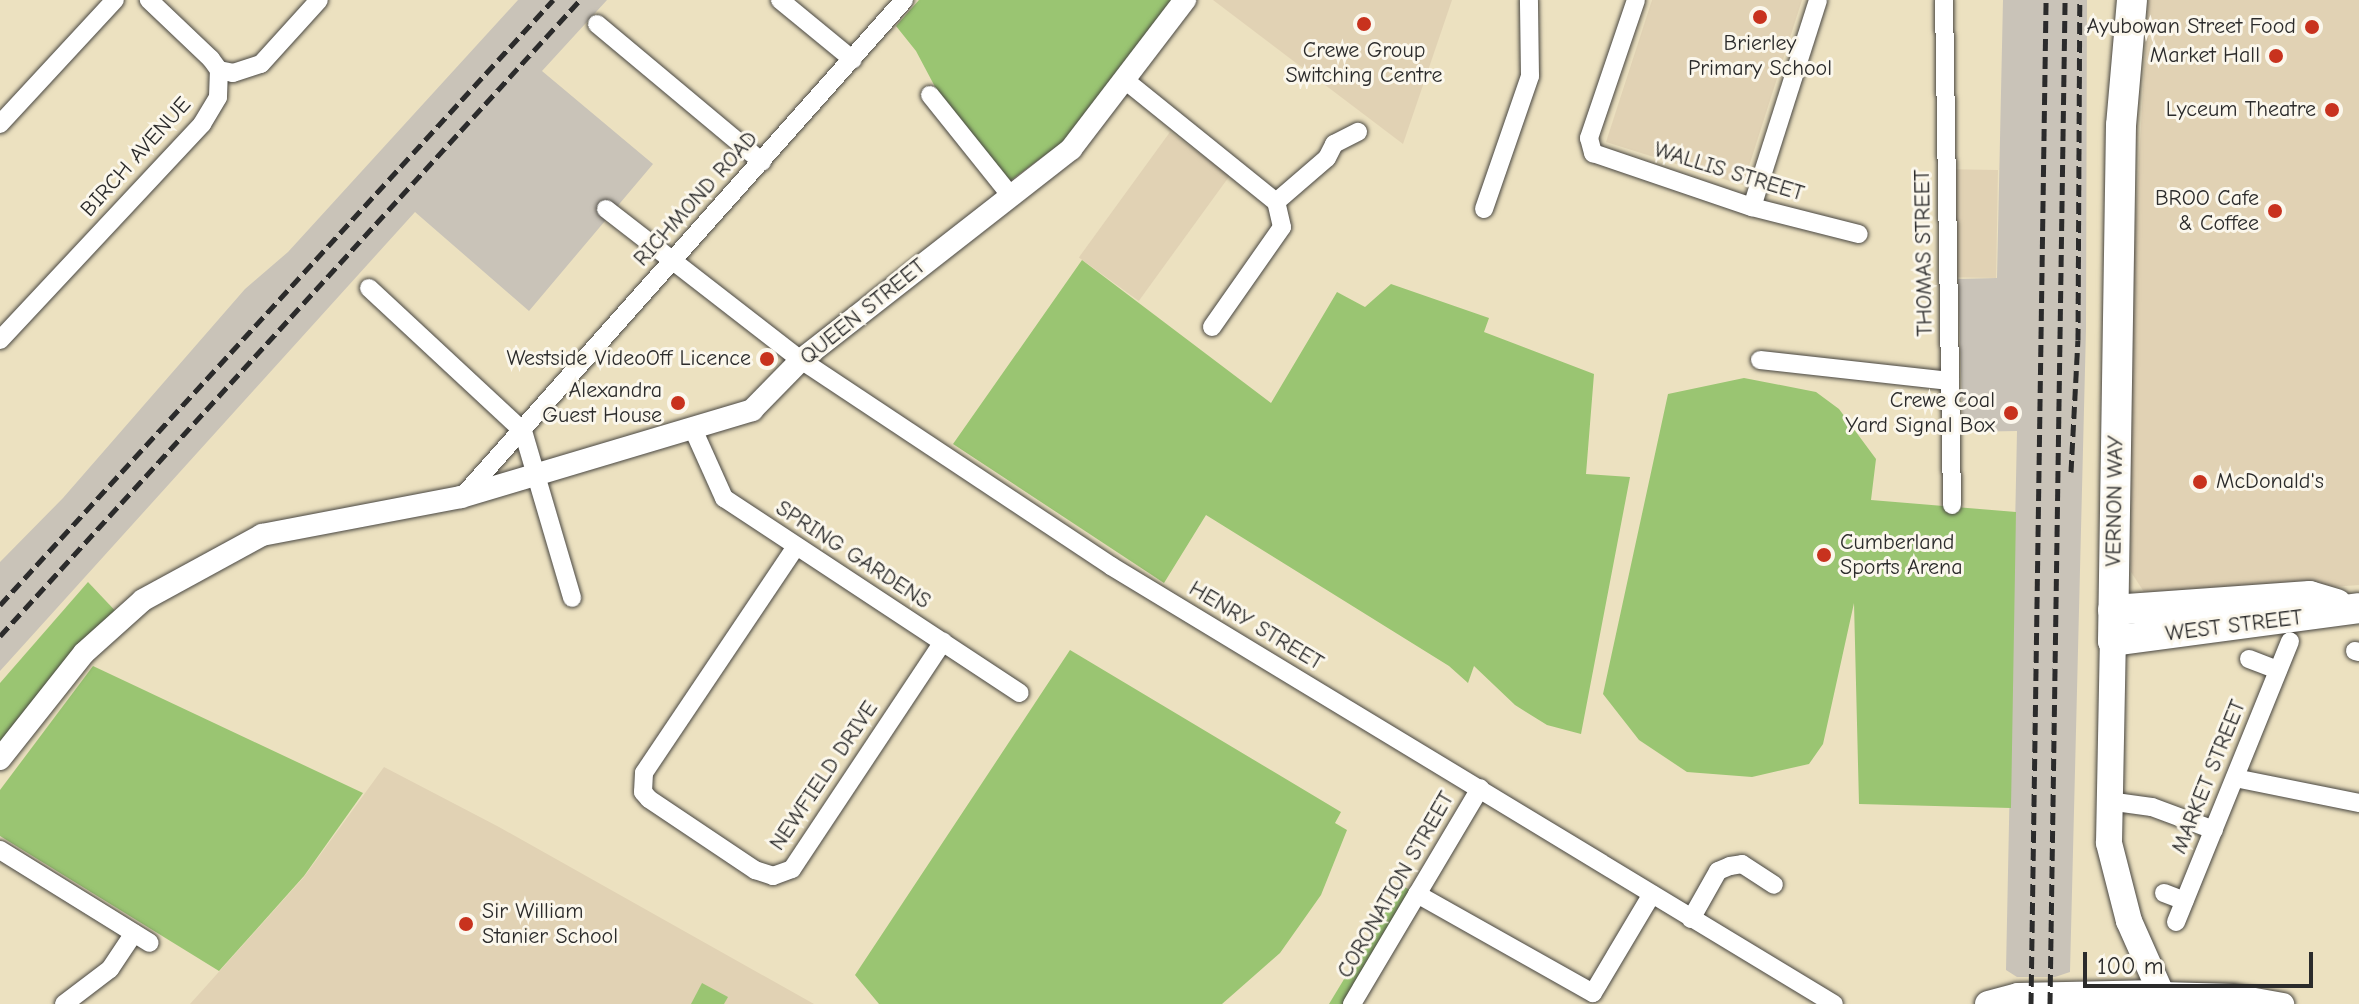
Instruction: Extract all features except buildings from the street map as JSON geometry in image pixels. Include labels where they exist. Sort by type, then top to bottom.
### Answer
[{"type":"main road","name":"VERNON WAY","points":[[2132,0],[2121,125],[2109,843],[2129,921],[2161,999]]},
{"type":"main road","name":"WEST STREET","points":[[2113,610],[2310,596],[2357,608]]},
{"type":"main road","name":"WEST STREET","points":[[2113,641],[2357,608]]},
{"type":"main road","points":[[1988,1004],[2018,996],[2161,999]]},
{"type":"street","points":[[0,124],[115,0]]},
{"type":"street","points":[[149,0],[219,70],[233,73],[261,64],[319,0]]},
{"type":"street","points":[[780,0],[853,60]]},
{"type":"street","name":"RICHMOND ROAD","points":[[461,497],[904,0]]},
{"type":"street","name":"QUEEN STREET","points":[[0,759],[84,653],[143,600],[262,535],[461,497],[752,410],[801,360],[1071,149],[1185,0]]},
{"type":"street","points":[[1484,209],[1530,76],[1529,0]]},
{"type":"street","name":"WALLIS STREET","points":[[1636,0],[1589,148],[1597,156],[1752,207],[1859,234]]},
{"type":"street","points":[[1752,207],[1818,0]]},
{"type":"street","name":"THOMAS STREET","points":[[1944,0],[1952,505]]},
{"type":"street","points":[[597,24],[762,162]]},
{"type":"street","name":"BIRCH AVENUE","points":[[0,340],[202,124],[218,97],[219,70]]},
{"type":"street","points":[[1126,81],[1276,202],[1282,227],[1212,327]]},
{"type":"street","points":[[930,95],[1010,195]]},
{"type":"street","points":[[1276,202],[1327,158],[1334,144],[1358,132]]},
{"type":"street","name":"HENRY STREET","points":[[606,209],[670,263],[801,360],[1111,566],[1834,1004]]},
{"type":"street","points":[[369,288],[523,431],[572,598]]},
{"type":"street","points":[[1760,360],[1950,381]]},
{"type":"street","name":"SPRING GARDENS","points":[[693,429],[724,498],[795,548],[1020,693]]},
{"type":"street","name":"NEWFIELD DRIVE","points":[[795,548],[644,773],[643,792],[649,799],[755,870],[773,876],[792,869],[943,642]]},
{"type":"street","name":"MARKET STREET","points":[[2176,922],[2290,641]]},
{"type":"street","points":[[2249,659],[2278,670]]},
{"type":"street","points":[[2235,778],[2359,803]]},
{"type":"street","name":"CORONATION STREET","points":[[1361,1002],[1417,894],[1480,788]]},
{"type":"street","points":[[2108,801],[2152,807],[2214,830]]},
{"type":"street","points":[[0,850],[142,938],[110,969],[64,1004]]},
{"type":"street","points":[[1691,919],[1718,871],[1730,866],[1742,864],[1774,885]]},
{"type":"street","points":[[2164,893],[2185,901]]},
{"type":"street","points":[[1417,894],[1593,993],[1652,894]]},
{"type":"street","points":[[2161,999],[2233,995],[2283,1004]]},
{"type":"shaded area","points":[[518,0],[607,0],[542,71],[653,164],[529,311],[415,212],[0,671],[0,562],[63,498],[245,289],[288,252]]},
{"type":"shaded area","points":[[1213,0],[1452,0],[1403,144]]},
{"type":"shaded area","points":[[1652,0],[1802,0],[1743,185],[1606,142]]},
{"type":"shaded area","points":[[2003,0],[2087,0],[2086,329],[2070,972],[2055,977],[2017,977],[2006,970],[2017,431],[1963,432],[1958,279],[1997,278]]},
{"type":"shaded area","points":[[2148,0],[2359,0],[2359,585],[2167,599],[2144,592],[2131,572],[2130,320]]},
{"type":"shaded area","points":[[1170,132],[1230,175],[1139,301],[1079,257]]},
{"type":"shaded area","points":[[1955,169],[1998,170],[1996,278],[1953,277]]},
{"type":"shaded area","name":"Sir William Stanier School","points":[[384,767],[499,827],[814,1004],[190,1004],[304,877]]},
{"type":"green space","points":[[919,0],[1173,0],[1064,141],[1006,184],[942,100],[916,51],[896,26]]},
{"type":"green space","points":[[1082,260],[1271,403],[1337,292],[1365,307],[1391,284],[1489,318],[1484,332],[1594,374],[1586,474],[1630,477],[1581,734],[1547,725],[1515,705],[1474,666],[1468,683],[1449,666],[1206,515],[1164,583],[953,444]]},
{"type":"green space","name":"Cumberland Sports Arena","points":[[1744,378],[1816,392],[1839,409],[1876,459],[1871,500],[2016,512],[2011,808],[1859,804],[1854,603],[1823,744],[1809,764],[1752,777],[1687,772],[1639,740],[1603,694],[1668,394]]},
{"type":"green space","points":[[88,582],[122,618],[0,759],[0,683]]},
{"type":"green space","points":[[1070,650],[1341,812],[1335,823],[1347,830],[1321,895],[1280,953],[1222,1004],[879,1004],[855,975]]},
{"type":"green space","points":[[93,666],[363,793],[304,876],[219,971],[0,836],[0,790]]},
{"type":"green space","points":[[1401,885],[1417,894],[1352,1004],[1329,1004]]},
{"type":"green space","points":[[702,983],[728,997],[724,1004],[691,1004]]},
{"type":"railway","points":[[0,605],[553,0]]},
{"type":"railway","points":[[0,636],[580,0]]},
{"type":"railway","points":[[2031,1004],[2046,0]]},
{"type":"railway","points":[[2050,1004],[2065,0]]},
{"type":"railway","points":[[2071,472],[2078,340],[2080,0]]},
{"type":"place","name":"Brierley Primary School","points":[[1760,17]]},
{"type":"place","name":"Crewe Group Switching Centre","points":[[1364,24]]},
{"type":"place","name":"Ayubowan Street Food","points":[[2312,27]]},
{"type":"place","name":"Market Hall","points":[[2276,56]]},
{"type":"place","name":"Lyceum Theatre","points":[[2332,110]]},
{"type":"place","name":"BROO Cafe & Coffee","points":[[2275,211]]},
{"type":"place","name":"Westside VideoOff Licence","points":[[767,359]]},
{"type":"place","name":"Alexandra Guest House","points":[[678,403]]},
{"type":"place","name":"Crewe Coal Yard Signal Box","points":[[2011,413]]},
{"type":"place","name":"McDonald's","points":[[2200,482]]},
{"type":"place","name":"Cumberland Sports Arena","points":[[1824,555]]},
{"type":"place","name":"Sir William Stanier School","points":[[466,924]]}]
